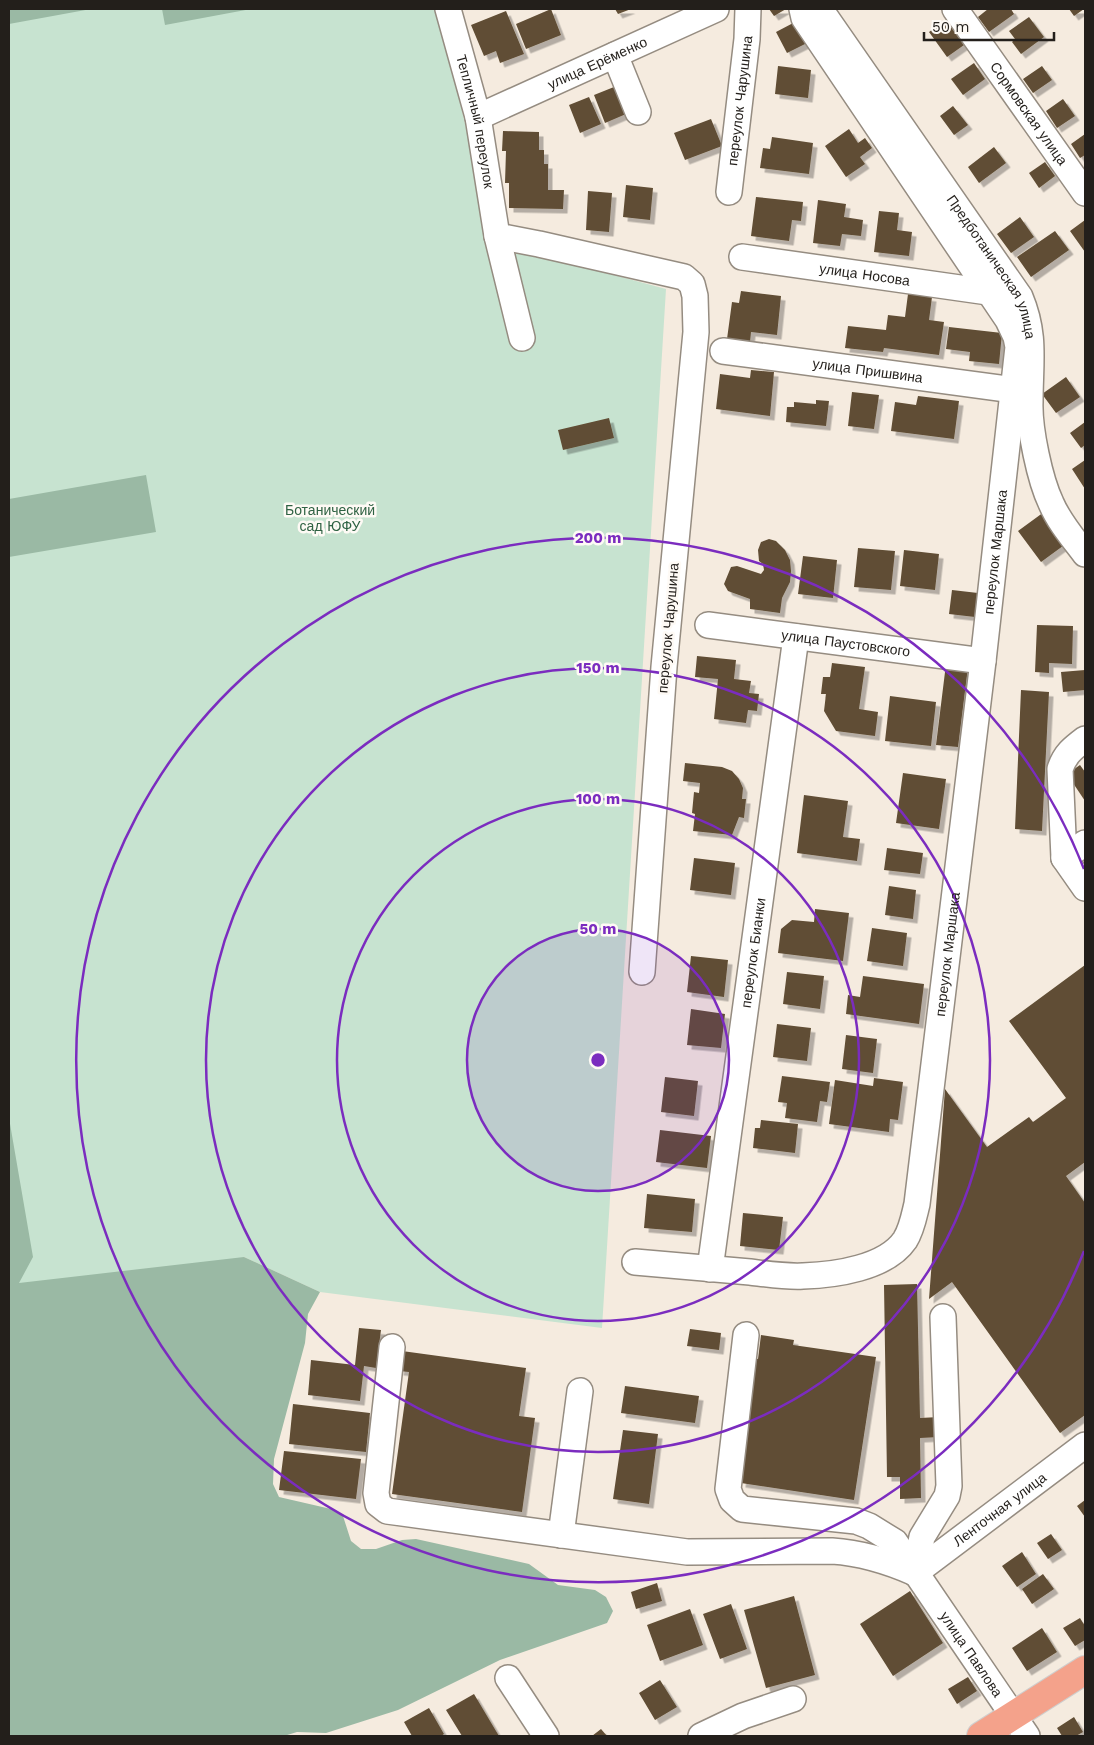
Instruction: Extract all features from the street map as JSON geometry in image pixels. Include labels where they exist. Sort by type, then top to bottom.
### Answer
[{"type":"main road","points":[[981,1736],[1021,1726],[1085,1670]]},
{"type":"street","name":"Тепличный переулок","points":[[448,9],[478,117],[497,236],[522,338]]},
{"type":"street","name":"улица Ерёменко","points":[[478,117],[716,9]]},
{"type":"street","name":"переулок Чарушина","points":[[729,192],[747,39],[748,9]]},
{"type":"street","name":"Предботаническая улица","points":[[802,9],[804,18],[1008,320],[1016,336],[1018,347],[1014,390]]},
{"type":"street","name":"Предботаническая улица","points":[[820,9],[1020,297],[1030,328],[1032,347],[1031,425],[1042,478],[1050,503],[1085,554]]},
{"type":"street","name":"Сормовская улица","points":[[955,9],[1085,193]]},
{"type":"street","points":[[615,55],[638,112]]},
{"type":"street","name":"переулок Чарушина","points":[[497,236],[684,278],[692,284],[695,296],[696,332],[664,667],[642,972]]},
{"type":"street","name":"улица Носова","points":[[742,258],[988,292]]},
{"type":"street","name":"улица Пришвина","points":[[723,351],[1014,390]]},
{"type":"street","name":"переулок Маршака","points":[[635,1262],[802,1277],[848,1270],[874,1263],[892,1252],[904,1241],[912,1227],[918,1194],[1014,390]]},
{"type":"street","name":"улица Паустовского","points":[[708,625],[983,660]]},
{"type":"street","name":"переулок Бианки","points":[[710,1269],[796,637]]},
{"type":"street","points":[[1085,739],[1070,750],[1064,758],[1060,769],[1064,858],[1085,888]]},
{"type":"street","points":[[1064,858],[1085,843]]},
{"type":"street","points":[[392,1347],[376,1493],[378,1504],[387,1511],[687,1552],[852,1552],[893,1562],[915,1573],[922,1537],[947,1496],[949,1486],[943,1317]]},
{"type":"street","name":"улица Павлова","points":[[746,1335],[728,1489],[732,1500],[742,1508],[856,1521],[869,1526],[895,1542],[1021,1726]]},
{"type":"street","points":[[561,1535],[580,1391]]},
{"type":"street","name":"Ленточная улица","points":[[915,1573],[1085,1444]]},
{"type":"street","points":[[508,1678],[546,1736]]},
{"type":"street","points":[[701,1736],[743,1716],[793,1699]]},
{"type":"green space","name":"Ботанический сад ЮФУ","points":[[9,9],[439,9],[490,234],[506,246],[666,289],[602,1328],[320,1292],[244,1257],[9,1424]]},
{"type":"green space","points":[[9,9],[91,9],[9,24]]},
{"type":"green space","points":[[162,9],[251,9],[165,25]]},
{"type":"green space","points":[[146,475],[156,532],[9,557],[9,499]]},
{"type":"green space","points":[[9,1118],[33,1257],[19,1283],[244,1257],[320,1292],[308,1314],[305,1343],[274,1459],[273,1484],[279,1497],[331,1509],[343,1516],[351,1541],[361,1549],[376,1549],[402,1540],[416,1539],[529,1564],[558,1585],[595,1590],[606,1597],[613,1611],[607,1623],[500,1660],[398,1710],[326,1733],[297,1732],[284,1736],[9,1736]]},
{"type":"building","points":[[551,9],[561,35],[526,49],[516,24]]},
{"type":"building","points":[[615,9],[631,9],[618,14]]},
{"type":"building","points":[[769,9],[786,9],[774,16]]},
{"type":"building","points":[[988,9],[1011,9],[1014,14],[989,32],[978,17]]},
{"type":"building","points":[[1069,9],[1084,9],[1074,16]]},
{"type":"building","points":[[506,11],[524,54],[500,63],[496,51],[484,56],[471,25]]},
{"type":"building","points":[[1029,17],[1044,37],[1021,54],[1012,42],[1015,39],[1009,31]]},
{"type":"building","points":[[946,20],[964,45],[947,57],[929,32]]},
{"type":"building","points":[[797,21],[809,42],[787,53],[776,32]]},
{"type":"building","points":[[974,63],[985,79],[963,95],[951,79]]},
{"type":"building","points":[[778,66],[811,70],[808,98],[775,94]]},
{"type":"building","points":[[1042,66],[1052,80],[1033,93],[1023,79]]},
{"type":"building","points":[[614,87],[626,114],[605,123],[594,95]]},
{"type":"building","points":[[589,97],[601,124],[580,133],[569,105]]},
{"type":"building","points":[[1063,99],[1075,116],[1057,128],[1046,111]]},
{"type":"building","points":[[953,106],[968,125],[954,135],[940,116]]},
{"type":"building","points":[[711,119],[722,146],[685,160],[674,133]]},
{"type":"building","points":[[849,129],[858,143],[865,138],[872,148],[860,157],[865,164],[846,177],[825,146]]},
{"type":"building","points":[[503,131],[539,132],[539,150],[544,150],[544,164],[548,164],[548,190],[564,190],[563,209],[509,208],[509,183],[505,183],[506,151],[502,151]]},
{"type":"building","points":[[1085,134],[1085,155],[1080,158],[1071,144]]},
{"type":"building","points":[[772,137],[813,143],[809,174],[760,168],[763,148],[770,149]]},
{"type":"building","points":[[994,147],[1006,163],[979,183],[968,167]]},
{"type":"building","points":[[1045,162],[1055,176],[1039,188],[1029,173]]},
{"type":"building","points":[[626,185],[653,188],[650,220],[623,217]]},
{"type":"building","points":[[588,191],[612,193],[609,232],[586,230]]},
{"type":"building","points":[[756,197],[803,202],[801,221],[792,220],[789,241],[751,236]]},
{"type":"building","points":[[818,200],[846,204],[844,217],[863,220],[861,236],[842,234],[840,246],[813,243]]},
{"type":"building","points":[[879,211],[899,213],[897,230],[912,232],[909,256],[874,252]]},
{"type":"building","points":[[1020,217],[1034,237],[1011,253],[997,234]]},
{"type":"building","points":[[1085,220],[1085,252],[1070,231]]},
{"type":"building","points":[[1055,231],[1069,250],[1031,277],[1017,257]]},
{"type":"building","points":[[741,291],[781,296],[777,335],[751,332],[750,342],[727,339],[732,302],[739,303]]},
{"type":"building","points":[[908,294],[932,297],[929,320],[944,322],[939,355],[884,348],[883,352],[845,348],[848,326],[886,330],[888,315],[905,317]]},
{"type":"building","points":[[949,327],[1002,333],[999,364],[969,361],[970,352],[946,349]]},
{"type":"building","points":[[751,370],[774,372],[770,416],[716,409],[720,374],[750,378]]},
{"type":"building","points":[[1066,377],[1080,397],[1056,413],[1042,394]]},
{"type":"building","points":[[852,392],[879,395],[874,429],[848,426]]},
{"type":"building","points":[[918,396],[959,401],[954,439],[891,431],[895,402],[916,405]]},
{"type":"building","points":[[816,400],[829,401],[826,426],[786,422],[787,407],[794,407],[794,402],[816,404]]},
{"type":"building","points":[[609,418],[614,438],[563,450],[558,430]]},
{"type":"building","points":[[1085,422],[1085,445],[1081,448],[1070,433]]},
{"type":"building","points":[[1085,460],[1085,489],[1072,469]]},
{"type":"building","points":[[1044,512],[1067,543],[1041,562],[1018,531]]},
{"type":"building","points":[[769,539],[776,541],[785,550],[790,560],[790,582],[782,598],[780,613],[750,609],[750,599],[728,591],[724,584],[731,567],[737,566],[761,574],[764,570],[763,564],[759,561],[758,550],[761,542]]},
{"type":"building","points":[[858,548],[895,551],[891,590],[854,587]]},
{"type":"building","points":[[904,550],[939,554],[935,590],[900,586]]},
{"type":"building","points":[[803,556],[837,560],[833,598],[798,594]]},
{"type":"building","points":[[952,590],[978,593],[975,617],[949,614]]},
{"type":"building","points":[[1037,625],[1073,626],[1072,664],[1049,663],[1049,673],[1035,672]]},
{"type":"building","points":[[697,656],[736,660],[734,679],[751,681],[749,693],[759,694],[757,711],[748,710],[746,723],[714,719],[718,679],[695,677]]},
{"type":"building","points":[[832,663],[865,667],[859,709],[878,712],[875,736],[836,731],[824,711],[826,694],[821,694],[823,677],[830,677]]},
{"type":"building","points":[[946,664],[968,667],[958,747],[936,745]]},
{"type":"building","points":[[1085,670],[1085,690],[1063,692],[1061,672]]},
{"type":"building","points":[[1021,690],[1049,692],[1042,831],[1015,829]]},
{"type":"building","points":[[890,696],[936,702],[931,746],[885,741]]},
{"type":"building","points":[[685,763],[722,767],[732,771],[739,779],[743,788],[742,799],[746,799],[744,818],[739,817],[732,835],[693,831],[695,814],[692,813],[694,792],[699,793],[700,783],[683,781]]},
{"type":"building","points":[[1080,765],[1085,772],[1085,801],[1067,774]]},
{"type":"building","points":[[903,773],[946,779],[939,829],[896,823]]},
{"type":"building","points":[[804,795],[848,801],[843,837],[860,839],[857,861],[797,853]]},
{"type":"building","points":[[887,848],[923,853],[920,874],[884,870]]},
{"type":"building","points":[[694,858],[735,863],[731,895],[690,890]]},
{"type":"building","points":[[889,886],[916,890],[913,919],[885,915]]},
{"type":"building","points":[[815,909],[849,913],[843,961],[778,953],[781,929],[792,920],[814,922]]},
{"type":"building","points":[[872,928],[907,933],[903,966],[867,961]]},
{"type":"building","points":[[691,956],[728,960],[724,997],[687,992]]},
{"type":"building","points":[[1085,965],[1085,1162],[1066,1176],[1085,1203],[1085,1415],[1060,1433],[952,1282],[929,1299],[945,1089],[987,1147],[1029,1117],[1033,1122],[1066,1098],[1009,1021]]},
{"type":"building","points":[[787,972],[824,976],[820,1009],[783,1004]]},
{"type":"building","points":[[863,976],[924,984],[919,1024],[846,1014],[848,995],[860,997]]},
{"type":"building","points":[[691,1009],[725,1014],[721,1048],[687,1045]]},
{"type":"building","points":[[777,1024],[811,1028],[807,1061],[773,1057]]},
{"type":"building","points":[[846,1035],[877,1039],[873,1073],[842,1069]]},
{"type":"building","points":[[782,1076],[830,1082],[827,1102],[820,1101],[817,1122],[785,1118],[787,1103],[778,1102]]},
{"type":"building","points":[[665,1077],[698,1081],[694,1116],[661,1112]]},
{"type":"building","points":[[874,1078],[903,1082],[898,1120],[890,1119],[889,1132],[829,1124],[835,1080],[873,1086]]},
{"type":"building","points":[[761,1120],[798,1124],[795,1153],[753,1148],[755,1128],[760,1128]]},
{"type":"building","points":[[660,1130],[711,1136],[707,1168],[656,1162]]},
{"type":"building","points":[[647,1194],[695,1199],[692,1232],[644,1228]]},
{"type":"building","points":[[743,1213],[783,1217],[779,1250],[740,1246]]},
{"type":"building","points":[[917,1284],[920,1418],[939,1417],[939,1437],[920,1438],[921,1498],[900,1499],[900,1477],[887,1477],[884,1285]]},
{"type":"building","points":[[359,1328],[381,1330],[376,1368],[364,1366],[360,1401],[308,1395],[311,1360],[355,1365]]},
{"type":"building","points":[[690,1329],[721,1333],[719,1350],[687,1346]]},
{"type":"building","points":[[761,1335],[794,1340],[793,1345],[876,1357],[854,1500],[741,1483],[747,1440],[738,1439],[750,1357],[758,1359]]},
{"type":"building","points":[[402,1351],[526,1368],[519,1416],[535,1418],[522,1512],[392,1494],[409,1372],[399,1371]]},
{"type":"building","points":[[625,1386],[699,1396],[695,1423],[621,1413]]},
{"type":"building","points":[[293,1404],[370,1413],[366,1452],[289,1444]]},
{"type":"building","points":[[623,1430],[658,1434],[649,1504],[613,1499]]},
{"type":"building","points":[[284,1451],[361,1459],[356,1499],[279,1490]]},
{"type":"building","points":[[1085,1500],[1085,1517],[1077,1506]]},
{"type":"building","points":[[1051,1534],[1062,1550],[1048,1559],[1037,1543]]},
{"type":"building","points":[[1022,1552],[1036,1574],[1017,1587],[1002,1566]]},
{"type":"building","points":[[1043,1574],[1054,1589],[1032,1604],[1022,1589]]},
{"type":"building","points":[[657,1583],[662,1601],[636,1609],[631,1592]]},
{"type":"building","points":[[910,1591],[943,1643],[893,1676],[860,1624]]},
{"type":"building","points":[[794,1596],[815,1675],[766,1688],[744,1610]]},
{"type":"building","points":[[731,1604],[747,1649],[720,1659],[703,1614]]},
{"type":"building","points":[[690,1609],[703,1645],[660,1661],[647,1625]]},
{"type":"building","points":[[1080,1618],[1085,1626],[1085,1640],[1075,1646],[1063,1628]]},
{"type":"building","points":[[1042,1628],[1057,1652],[1027,1671],[1012,1648]]},
{"type":"building","points":[[968,1677],[977,1691],[957,1704],[948,1689]]},
{"type":"building","points":[[660,1680],[677,1707],[655,1720],[639,1693]]},
{"type":"building","points":[[474,1694],[499,1736],[462,1736],[446,1710]]},
{"type":"building","points":[[429,1708],[444,1734],[441,1736],[412,1736],[404,1722]]},
{"type":"building","points":[[1074,1717],[1083,1732],[1076,1736],[1062,1736],[1057,1728]]},
{"type":"building","points":[[601,1729],[607,1736],[592,1736]]}]
